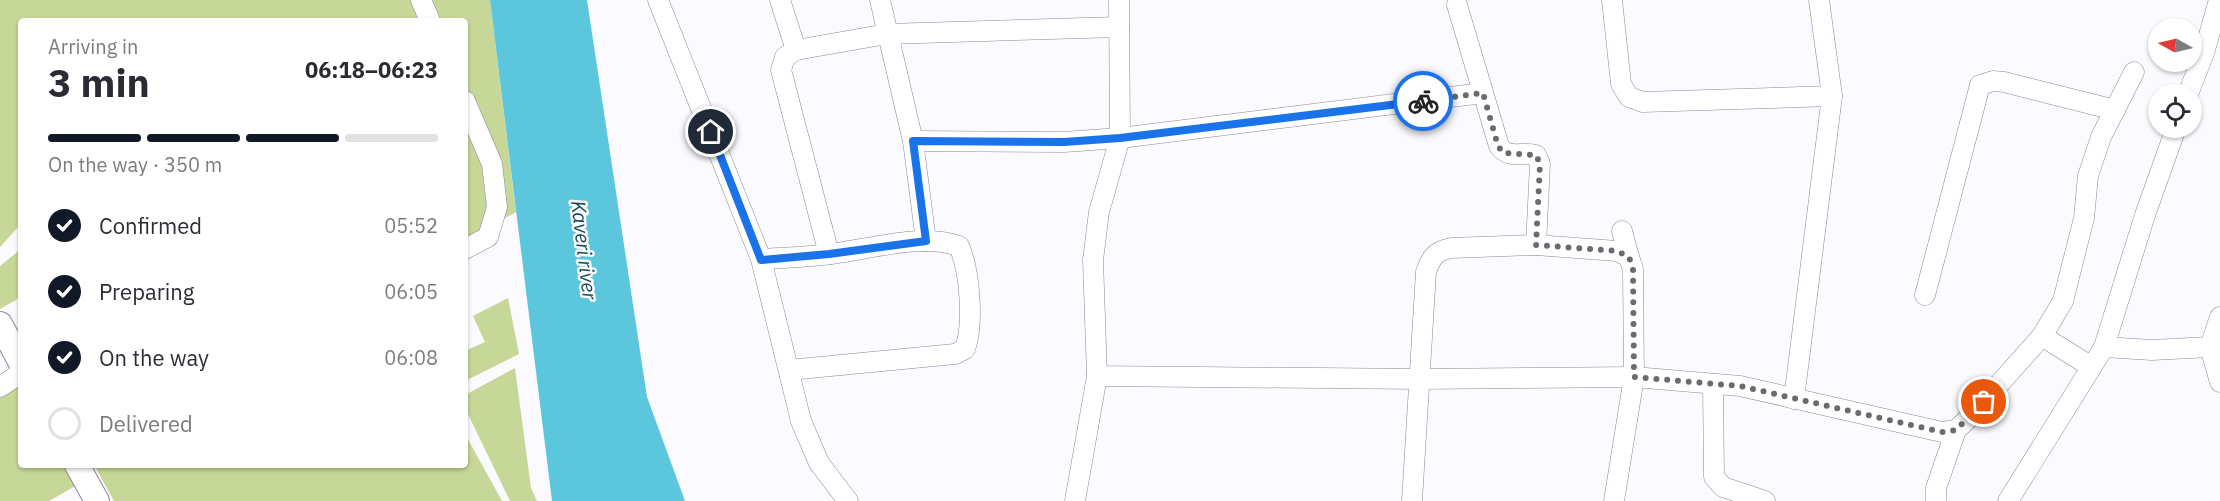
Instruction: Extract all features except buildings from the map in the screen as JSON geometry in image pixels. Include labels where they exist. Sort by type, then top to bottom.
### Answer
[{"type":"main road","points":[[0,324],[18,357]]},
{"type":"main road","points":[[78,468],[97,501]]},
{"type":"street","points":[[421,0],[429,18]]},
{"type":"street","points":[[658,0],[761,260],[801,421],[819,463],[848,501]]},
{"type":"street","points":[[780,0],[796,51]]},
{"type":"street","points":[[880,0],[913,141],[926,241]]},
{"type":"street","points":[[1075,501],[1097,376],[1093,260],[1099,212],[1120,138],[1119,0]]},
{"type":"street","points":[[1612,0],[1621,84],[1629,97],[1643,102],[1832,96]]},
{"type":"street","points":[[1794,399],[1832,96],[1819,0]]},
{"type":"street","points":[[2192,84],[2204,53],[2218,0]]},
{"type":"street","points":[[1457,5],[1498,146],[1503,153],[1510,155],[1527,153],[1536,155],[1540,164],[1536,245]]},
{"type":"street","points":[[829,254],[781,70],[785,57],[796,51],[887,34],[1119,27]]},
{"type":"street","points":[[1936,501],[1936,488],[1956,430],[2042,336],[2063,301],[2084,218],[2088,176],[2102,137],[2134,72]]},
{"type":"street","points":[[1925,295],[1980,85],[1993,81],[2004,82],[2115,111]]},
{"type":"street","points":[[913,141],[1064,142],[1120,138],[1483,93]]},
{"type":"street","points":[[468,108],[492,164],[497,207],[488,237],[468,247]]},
{"type":"street","points":[[2008,501],[2103,348],[2145,215],[2172,138]]},
{"type":"street","points":[[1614,501],[1634,377],[1633,269],[1622,231]]},
{"type":"street","points":[[761,260],[829,254],[926,241],[945,242],[959,246],[965,260],[971,334],[965,349],[955,354],[789,370]]},
{"type":"street","points":[[1412,501],[1426,272],[1438,251],[1451,248],[1536,245],[1617,251],[1629,257]]},
{"type":"street","points":[[2220,317],[2215,348],[2220,382]]},
{"type":"street","points":[[2042,336],[2090,366]]},
{"type":"street","points":[[2103,348],[2152,350],[2215,348]]},
{"type":"street","points":[[0,387],[18,375]]},
{"type":"street","points":[[1097,376],[1419,379],[1634,377],[1740,386],[1921,428],[1942,432],[1956,430]]},
{"type":"street","points":[[1713,384],[1714,477],[1723,487],[1765,501]]},
{"type":"green space","points":[[0,0],[490,0],[516,212],[468,238],[468,18],[18,18],[18,227],[0,247]]},
{"type":"green space","points":[[18,251],[18,299],[0,309],[0,266]]},
{"type":"green space","points":[[508,298],[519,354],[468,380],[468,350],[485,342],[473,316]]},
{"type":"green space","points":[[515,368],[531,488],[537,501],[510,501],[468,414],[468,393]]},
{"type":"green space","points":[[18,375],[18,468],[79,468],[86,480],[49,501],[0,501],[0,376]]},
{"type":"green space","points":[[468,439],[502,501],[114,501],[96,468],[468,468]]},
{"type":"water","name":"Kaveri river","points":[[490,0],[587,0],[647,397],[685,501],[552,501]]},
{"type":"way so far","points":[[1423,101],[1483,93],[1498,146],[1503,153],[1536,155],[1540,164],[1536,245],[1617,251],[1629,257],[1633,269],[1634,377],[1740,386],[1942,432],[1956,430],[1984,402]]},
{"type":"route","points":[[711,132],[761,260],[829,254],[926,241],[913,141],[1064,142],[1120,138],[1423,101]]}]
